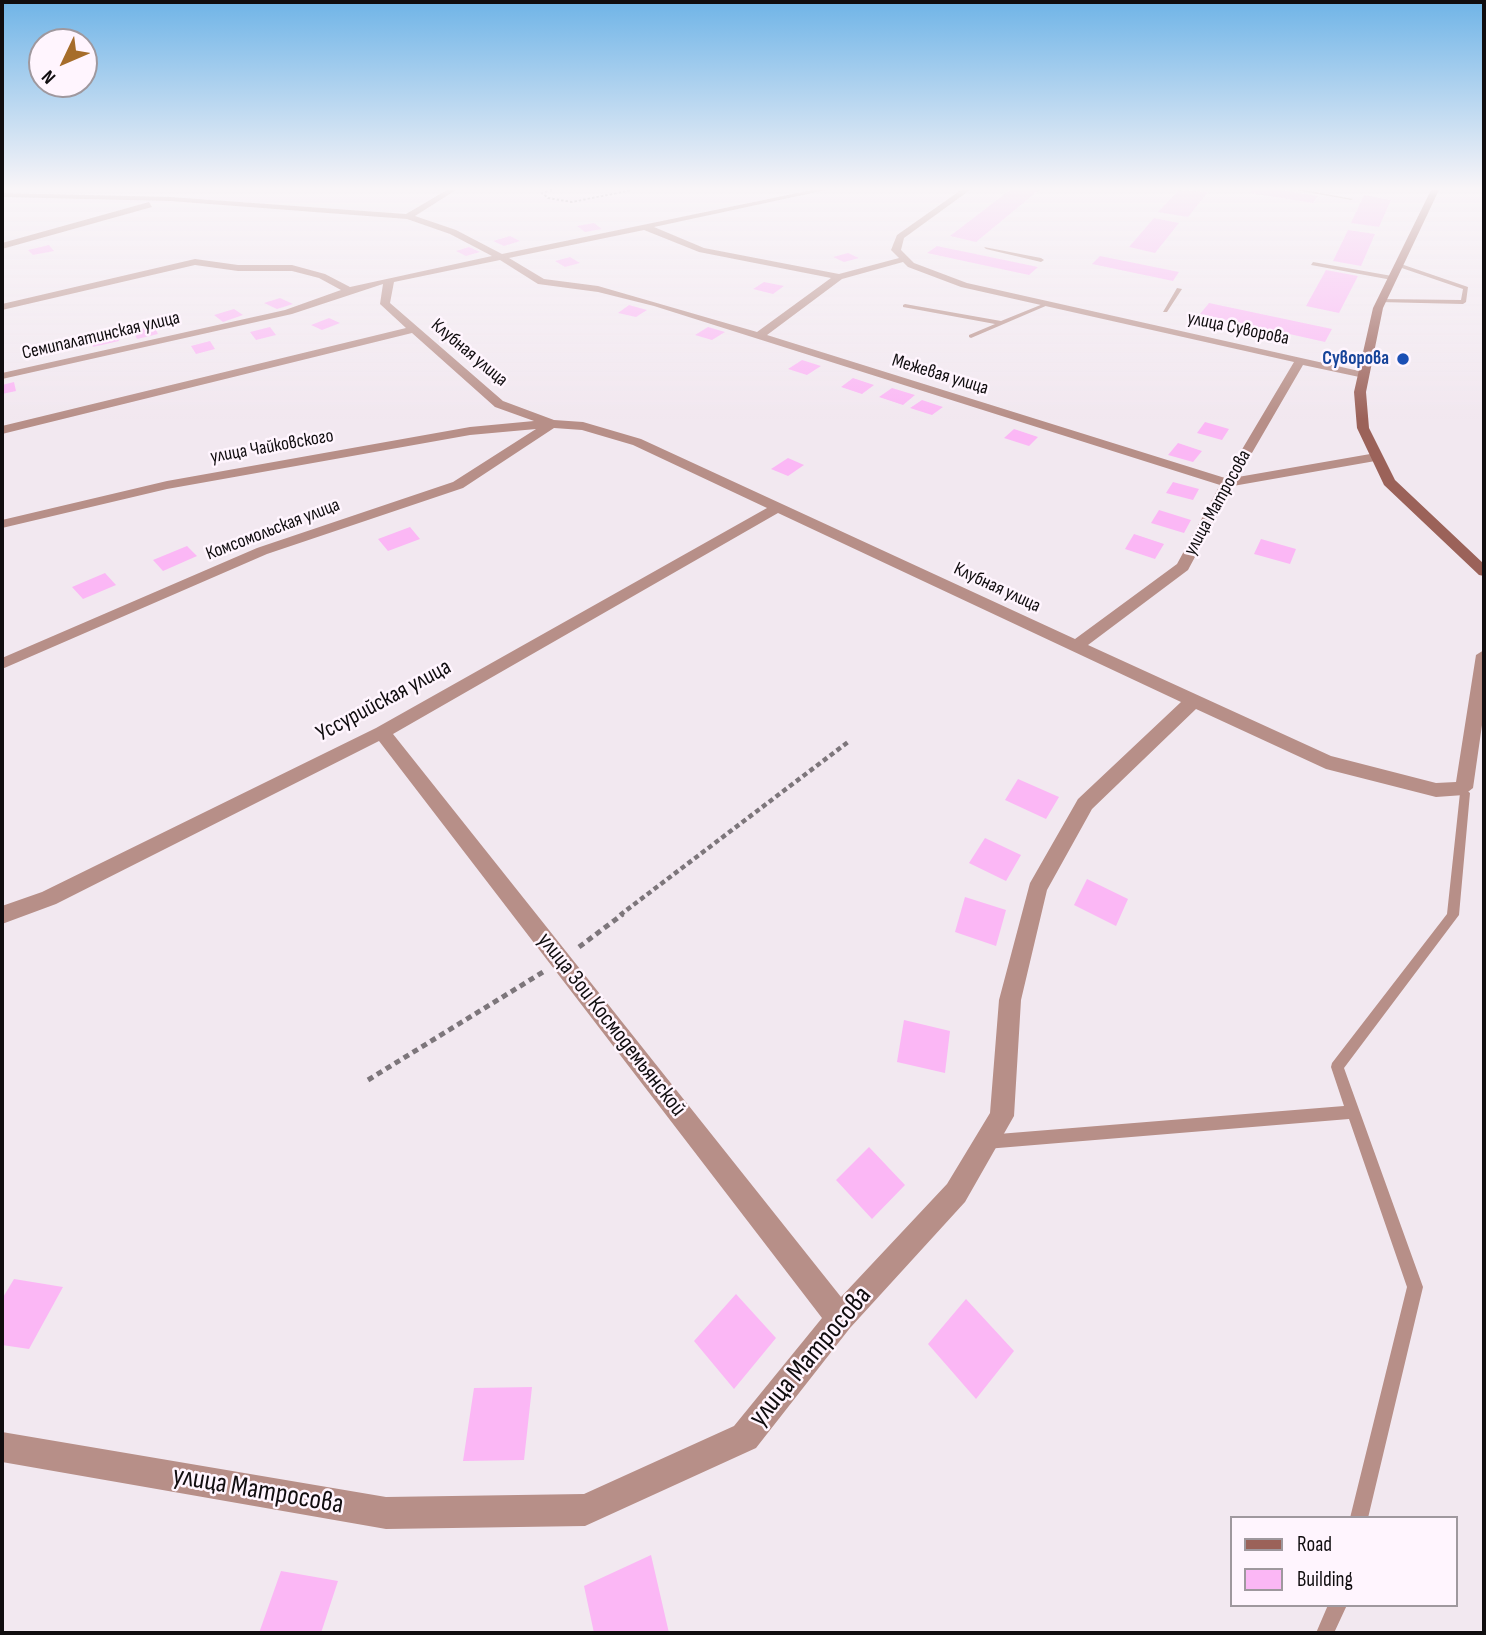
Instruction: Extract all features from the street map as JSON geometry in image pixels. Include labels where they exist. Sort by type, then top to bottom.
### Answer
[{"type":"main road","points":[[1397,266],[1381,301],[1360,392],[1363,428],[1389,482],[1484,572]]},
{"type":"street","points":[[2,307],[177,266]]},
{"type":"street","points":[[226,266],[292,268],[322,276],[349,290]]},
{"type":"street","name":"Семипалатинская улица","points":[[2,376],[288,312],[349,290],[452,266]]},
{"type":"street","name":"Межевая улица","points":[[516,266],[541,282],[598,289],[658,304],[1228,483],[1376,457]]},
{"type":"street","points":[[785,266],[839,277]]},
{"type":"street","points":[[757,337],[839,277],[878,266]]},
{"type":"street","name":"улица Суворова","points":[[914,266],[964,285],[1364,375]]},
{"type":"street","name":"Клубная улица","points":[[389,280],[385,304],[411,330],[499,404],[552,424],[583,426],[636,442],[1326,762],[1398,782],[1452,791],[1464,788],[1484,655]]},
{"type":"street","name":"Клубная улица","points":[[2,430],[411,330]]},
{"type":"street","name":"улица Матросова","points":[[1076,646],[1183,567],[1228,483],[1300,361]]},
{"type":"street","name":"улица Чайковского","points":[[2,524],[167,485],[470,431],[552,424]]},
{"type":"street","name":"Комсомольская улица","points":[[2,664],[262,551],[458,485],[552,424]]},
{"type":"street","name":"Уссурийская улица","points":[[2,915],[49,898],[382,732],[778,507]]},
{"type":"street","name":"улица Матросова","points":[[2,1447],[386,1513],[585,1510],[745,1437],[840,1318],[956,1193],[1002,1116],[1010,1000],[1037,889],[1086,804],[1192,702]]},
{"type":"street","name":"улица Зои Космодемьянской","points":[[382,732],[840,1318]]},
{"type":"lane","points":[[1326,266],[1392,278]]},
{"type":"lane","points":[[1381,301],[1463,302],[1466,288],[1402,266]]},
{"type":"lane","points":[[1165,311],[1180,289]]},
{"type":"lane","points":[[971,336],[1045,304]]},
{"type":"lane","points":[[905,306],[1001,323]]},
{"type":"lane","points":[[1359,1516],[1415,1287],[1337,1067],[1453,915],[1465,793]]},
{"type":"lane","points":[[986,1142],[1353,1112]]},
{"type":"lane","points":[[1325,1633],[1337,1607]]},
{"type":"path","points":[[368,1080],[561,961],[848,742]]},
{"type":"building","points":[[989,266],[1038,267],[1029,275]]},
{"type":"building","points":[[1103,266],[1151,266],[1179,272],[1173,281]]},
{"type":"building","points":[[1326,270],[1358,276],[1339,313],[1306,306]]},
{"type":"building","points":[[764,282],[784,286],[773,294],[753,289]]},
{"type":"building","points":[[280,298],[293,304],[277,309],[264,303]]},
{"type":"building","points":[[1209,303],[1332,329],[1325,342],[1200,314]]},
{"type":"building","points":[[629,305],[647,310],[636,317],[618,313]]},
{"type":"building","points":[[234,309],[243,315],[223,322],[214,315]]},
{"type":"building","points":[[329,318],[340,323],[322,330],[311,325]]},
{"type":"building","points":[[154,326],[158,334],[137,339],[133,331]]},
{"type":"building","points":[[270,327],[276,335],[256,340],[250,332]]},
{"type":"building","points":[[708,327],[725,332],[712,340],[695,335]]},
{"type":"building","points":[[115,333],[119,341],[93,347],[89,338]]},
{"type":"building","points":[[210,341],[215,349],[196,354],[191,346]]},
{"type":"building","points":[[802,360],[821,366],[807,375],[788,369]]},
{"type":"building","points":[[853,378],[874,385],[862,394],[841,387]]},
{"type":"building","points":[[14,382],[16,391],[2,394],[2,385]]},
{"type":"building","points":[[892,388],[915,395],[903,405],[879,397]]},
{"type":"building","points":[[922,400],[943,407],[932,415],[910,408]]},
{"type":"building","points":[[1205,422],[1229,429],[1222,440],[1197,433]]},
{"type":"building","points":[[1014,429],[1038,437],[1029,446],[1004,438]]},
{"type":"building","points":[[1178,443],[1202,451],[1193,462],[1168,455]]},
{"type":"building","points":[[788,458],[804,465],[788,476],[771,469]]},
{"type":"building","points":[[1173,482],[1199,489],[1193,500],[1166,493]]},
{"type":"building","points":[[1159,510],[1191,520],[1184,533],[1151,523]]},
{"type":"building","points":[[410,527],[420,539],[388,551],[378,539]]},
{"type":"building","points":[[1134,534],[1164,544],[1155,559],[1125,549]]},
{"type":"building","points":[[1261,539],[1296,549],[1290,564],[1254,554]]},
{"type":"building","points":[[187,546],[197,556],[163,571],[153,560]]},
{"type":"building","points":[[105,573],[116,585],[83,599],[72,587]]},
{"type":"building","points":[[1018,779],[1059,797],[1046,819],[1005,800]]},
{"type":"building","points":[[985,838],[1021,855],[1006,881],[969,863]]},
{"type":"building","points":[[1087,879],[1128,899],[1116,926],[1074,905]]},
{"type":"building","points":[[965,897],[1006,910],[996,946],[955,932]]},
{"type":"building","points":[[904,1020],[950,1031],[945,1073],[897,1062]]},
{"type":"building","points":[[869,1147],[905,1185],[872,1219],[836,1180]]},
{"type":"building","points":[[14,1279],[63,1287],[29,1349],[2,1345],[2,1299]]},
{"type":"building","points":[[736,1294],[776,1338],[734,1389],[694,1341]]},
{"type":"building","points":[[966,1299],[1014,1351],[976,1399],[928,1344]]},
{"type":"building","points":[[532,1387],[524,1460],[463,1461],[474,1388]]},
{"type":"building","points":[[651,1555],[669,1633],[594,1633],[584,1586]]},
{"type":"building","points":[[281,1571],[338,1581],[321,1633],[259,1633]]},
{"type":"place","name":"Суворова","points":[[1403,359]]}]
